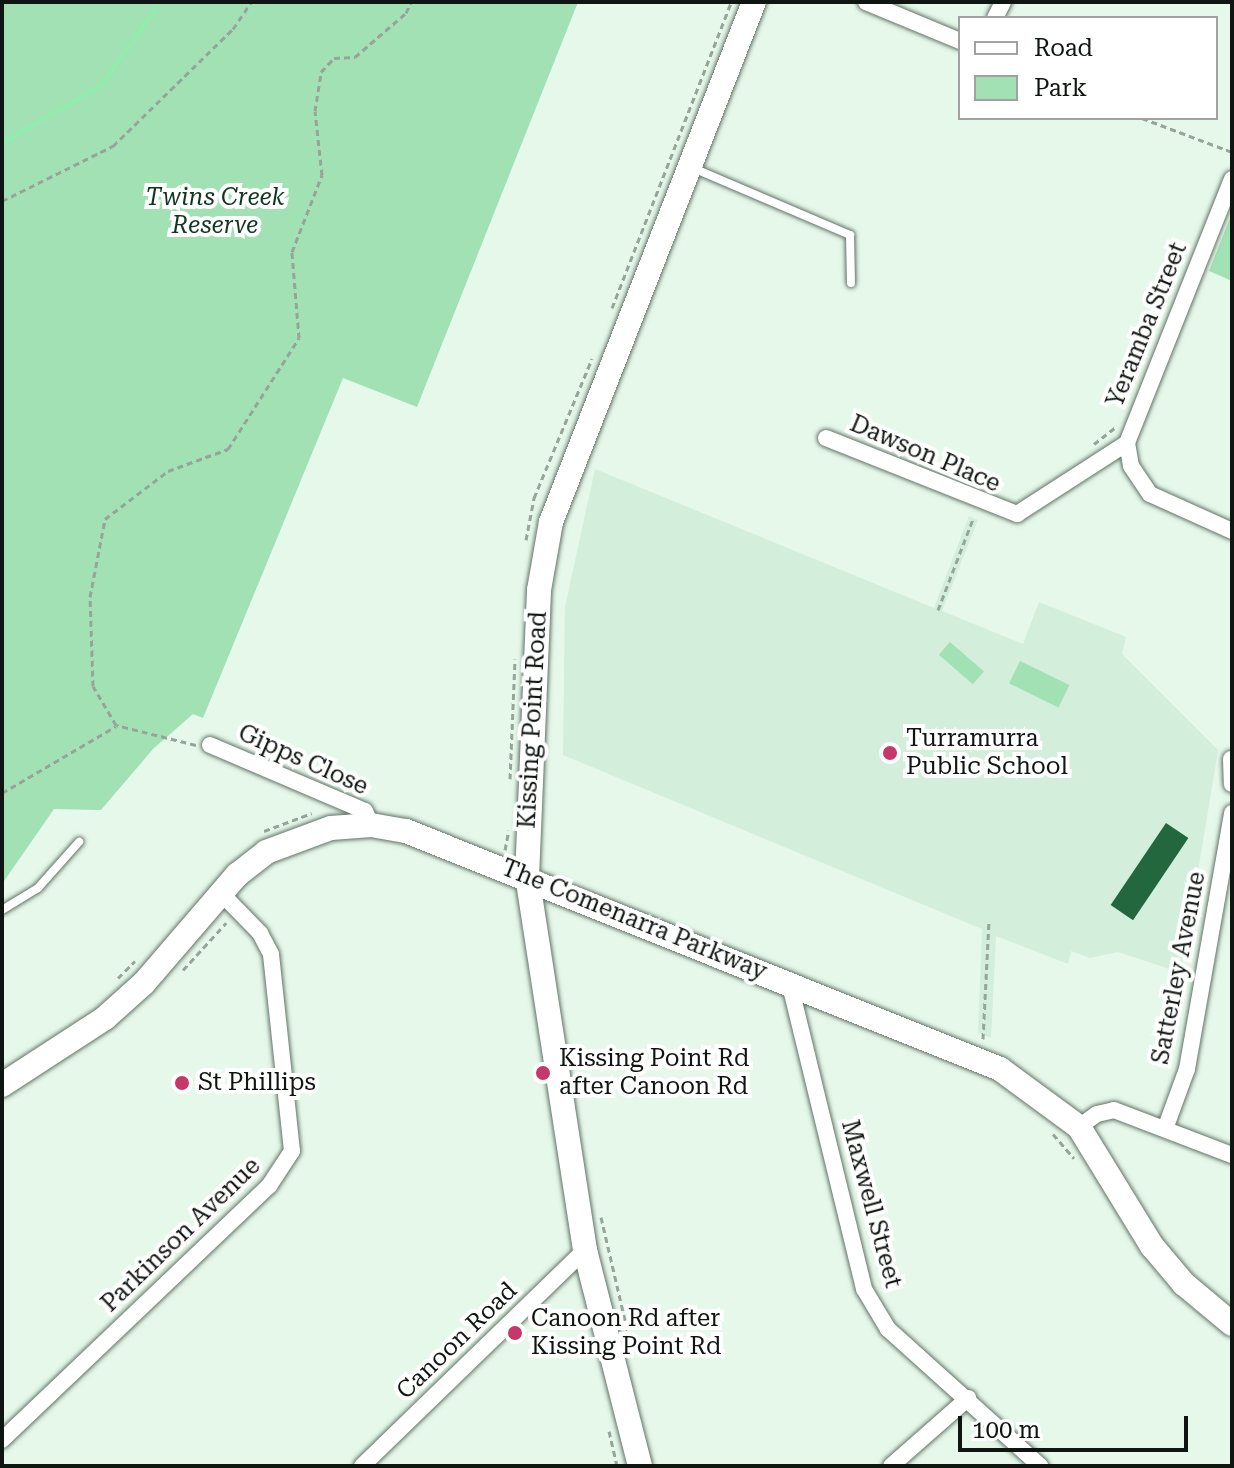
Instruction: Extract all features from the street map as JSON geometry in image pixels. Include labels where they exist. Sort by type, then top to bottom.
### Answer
[{"type":"main road","name":"Kissing Point Road","points":[[640,1466],[585,1250],[527,877],[543,554],[575,457],[754,2]]},
{"type":"main road","name":"The Comenarra Parkway","points":[[2,1085],[105,1018],[144,983],[254,860],[294,838],[371,825],[406,831],[789,981],[1000,1069],[1079,1127],[1152,1246],[1184,1284],[1232,1324]]},
{"type":"street","points":[[866,2],[958,40]]},
{"type":"street","name":"Yeramba Street","points":[[1232,179],[1127,443],[1131,466],[1150,494],[1232,531]]},
{"type":"street","name":"Dawson Place","points":[[826,438],[1017,514],[1127,443]]},
{"type":"street","name":"Gipps Close","points":[[210,745],[365,811],[371,825]]},
{"type":"street","points":[[1231,759],[1232,784]]},
{"type":"street","name":"Satterley Avenue","points":[[1165,1129],[1187,1069],[1232,813]]},
{"type":"street","name":"Parkinson Avenue","points":[[2,1440],[269,1186],[292,1151],[271,954],[260,933],[222,894]]},
{"type":"street","name":"Maxwell Street","points":[[789,981],[864,1289],[888,1329],[1040,1466]]},
{"type":"street","points":[[1079,1127],[1097,1114],[1114,1110],[1232,1155]]},
{"type":"street","name":"Canoon Road","points":[[362,1466],[585,1250]]},
{"type":"street","points":[[891,1466],[968,1398]]},
{"type":"lane","points":[[689,167],[850,235],[851,283]]},
{"type":"lane","points":[[2,910],[38,888],[79,842]]},
{"type":"path","points":[[2,201],[113,146],[233,29],[251,2]]},
{"type":"path","points":[[116,725],[93,686],[90,597],[105,519],[168,471],[228,449],[299,338],[292,252],[322,175],[315,111],[321,72],[334,58],[355,57],[406,13],[411,2]]},
{"type":"path","points":[[1147,120],[1232,152]]},
{"type":"path","points":[[938,610],[973,519]]},
{"type":"path","points":[[2,793],[116,725],[210,745]]},
{"type":"path","points":[[983,1039],[989,922]]},
{"type":"path","points":[[172,982],[226,923]]},
{"type":"path","points":[[1049,1130],[1081,1170]]},
{"type":"path","points":[[598,1203],[634,1358]]},
{"type":"shaded area","name":"Turramurra Public School","points":[[595,469],[934,608],[969,516],[978,520],[942,611],[1023,644],[1039,602],[1126,637],[1122,654],[1218,750],[1178,993],[1169,990],[1173,970],[1118,952],[1090,958],[1071,951],[1068,964],[996,936],[991,1038],[978,1033],[982,929],[563,755],[565,607]]},
{"type":"green space","name":"Twins Creek Reserve","points":[[2,2],[578,2],[417,407],[343,378],[203,718],[193,714],[153,749],[101,810],[54,809],[2,884]]},
{"type":"green space","points":[[1232,213],[1232,281],[1209,271]]},
{"type":"green space","points":[[950,642],[984,672],[973,684],[939,655]]},
{"type":"green space","points":[[1020,661],[1069,685],[1058,708],[1009,683]]},
{"type":"building","points":[[1166,823],[1188,838],[1133,920],[1111,905]]},
{"type":"waterway","points":[[2,143],[102,84],[159,2]]},
{"type":"place","name":"Turramurra Public School","points":[[890,753]]},
{"type":"place","name":"Kissing Point Rd after Canoon Rd","points":[[543,1073]]},
{"type":"place","name":"St Phillips","points":[[182,1083]]},
{"type":"place","name":"Canoon Rd after Kissing Point Rd","points":[[515,1333]]}]
